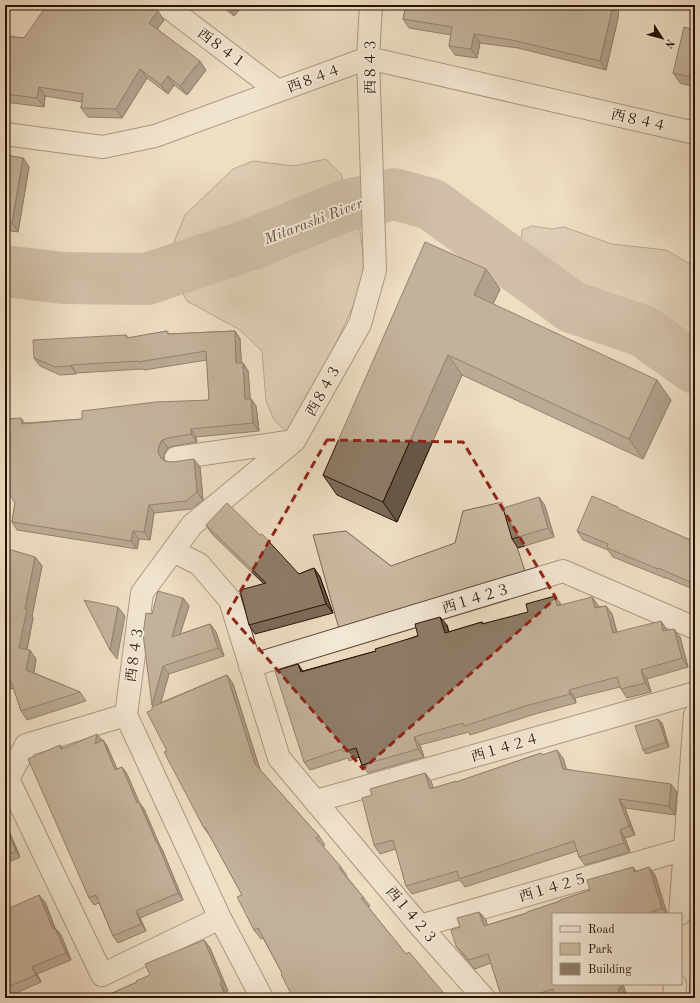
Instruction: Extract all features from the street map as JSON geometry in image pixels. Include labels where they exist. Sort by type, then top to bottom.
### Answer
[{"type":"street","name":"西８４１","points":[[165,5],[278,91]]},
{"type":"street","name":"西８４３","points":[[126,715],[142,593],[192,524],[294,441],[360,324],[375,270],[368,58],[371,5]]},
{"type":"street","name":"西８４４","points":[[5,134],[103,147],[155,136],[368,58],[695,133]]},
{"type":"street","points":[[176,458],[294,441]]},
{"type":"street","name":"西１４２３","points":[[173,551],[200,564],[230,600],[279,758],[420,926],[484,998]]},
{"type":"street","name":"西１４２３","points":[[250,666],[563,571],[695,628]]},
{"type":"street","name":"西１４２４","points":[[316,801],[695,692]]},
{"type":"street","points":[[220,918],[102,975],[8,779],[26,745],[126,715],[220,918],[262,998]]},
{"type":"street","points":[[680,913],[695,715]]},
{"type":"street","name":"西１４２５","points":[[420,926],[685,849]]},
{"type":"street","points":[[674,998],[675,985]]},
{"type":"highlighted area","points":[[327,440],[463,442],[556,598],[363,769],[228,613]]},
{"type":"green space","points":[[326,159],[341,174],[359,222],[364,264],[359,293],[301,420],[289,434],[274,420],[266,401],[262,351],[240,330],[187,301],[172,274],[169,254],[185,215],[233,169],[253,161],[294,166]]},
{"type":"green space","points":[[532,226],[552,229],[564,227],[612,244],[666,250],[695,267],[695,350],[691,345],[635,311],[558,282],[521,249],[522,230]]},
{"type":"green space","points":[[502,502],[525,571],[339,629],[313,535],[346,531],[391,566],[455,543],[463,511]]},
{"type":"building","points":[[47,5],[151,5],[158,11],[149,23],[200,61],[180,86],[168,76],[161,85],[140,69],[116,109],[81,108],[83,94],[39,87],[37,98],[5,94],[5,36],[24,38]]},
{"type":"building","points":[[406,5],[613,5],[600,61],[512,40],[474,34],[471,49],[449,46],[452,27],[403,19]]},
{"type":"building","points":[[684,27],[695,30],[695,78],[673,73]]},
{"type":"building","points":[[5,155],[23,158],[12,223],[5,222]]},
{"type":"building","points":[[425,242],[486,269],[474,295],[657,380],[629,439],[448,355],[383,502],[323,475]]},
{"type":"building","points":[[167,331],[168,334],[235,331],[236,363],[243,363],[245,399],[251,399],[253,423],[191,429],[191,434],[162,440],[158,452],[161,458],[165,461],[172,462],[194,459],[197,492],[186,501],[149,505],[144,532],[133,531],[131,541],[12,522],[15,503],[5,487],[5,419],[21,418],[22,424],[82,419],[82,411],[156,402],[209,400],[206,351],[138,362],[55,367],[34,358],[33,340],[126,335],[127,338]]},
{"type":"building","points":[[592,496],[695,542],[695,584],[607,548],[608,544],[577,531]]},
{"type":"building","points":[[539,497],[548,528],[512,539],[503,508]]},
{"type":"building","points":[[227,503],[260,535],[262,534],[299,574],[314,568],[326,604],[249,625],[240,590],[266,583],[206,525]]},
{"type":"building","points":[[5,548],[35,557],[19,648],[30,650],[26,670],[80,692],[21,711],[11,681],[5,680]]},
{"type":"building","points":[[158,591],[183,598],[172,637],[210,624],[218,648],[163,666],[152,705],[143,634],[146,613],[152,614]]},
{"type":"building","points":[[555,596],[557,606],[592,597],[595,608],[606,606],[613,633],[661,621],[663,631],[674,629],[682,658],[641,670],[645,683],[621,689],[617,677],[569,690],[570,694],[529,705],[464,726],[463,723],[414,737],[418,749],[362,765],[356,748],[343,752],[342,749],[304,762],[275,671],[298,664],[301,672],[376,651],[375,649],[418,636],[415,624],[440,617],[445,633],[482,622],[482,624],[528,612],[526,604]]},
{"type":"building","points":[[84,600],[118,607],[110,650]]},
{"type":"building","points":[[227,675],[255,764],[319,836],[316,838],[341,867],[339,868],[364,898],[361,898],[406,954],[409,952],[448,998],[293,998],[281,974],[282,973],[258,928],[254,930],[237,897],[242,895],[205,827],[204,828],[164,752],[167,751],[147,712],[152,710],[152,707]]},
{"type":"building","points":[[658,719],[666,742],[643,750],[635,726]]},
{"type":"building","points":[[97,734],[95,744],[103,740],[115,770],[122,767],[137,803],[139,802],[157,842],[178,893],[136,911],[141,924],[113,936],[96,895],[89,898],[28,759],[60,745],[61,749]]},
{"type":"building","points":[[557,750],[563,769],[671,784],[669,806],[619,799],[629,826],[620,830],[624,843],[579,857],[574,841],[459,879],[457,871],[406,886],[393,840],[374,845],[362,798],[372,795],[370,789],[425,773],[430,789],[456,782],[541,753],[542,755]]},
{"type":"building","points":[[5,826],[16,851],[5,856]]},
{"type":"building","points":[[695,858],[695,998],[689,998],[692,945],[690,946],[692,880]]},
{"type":"building","points":[[633,867],[634,872],[649,867],[662,908],[649,913],[552,913],[552,985],[620,985],[621,988],[618,989],[621,998],[556,998],[553,989],[524,998],[502,998],[488,954],[469,960],[456,946],[451,930],[460,927],[457,918],[479,912],[484,926],[527,913],[590,890],[587,880]]},
{"type":"building","points":[[39,895],[53,929],[55,928],[66,953],[32,967],[36,975],[5,988],[5,910]]},
{"type":"building","points":[[204,940],[222,982],[220,983],[226,998],[101,998],[150,975],[145,964]]},
{"type":"waterway","name":"Mitarashi River","points":[[5,271],[63,278],[147,279],[252,244],[344,206],[394,194],[431,204],[572,307],[643,331],[695,368]]}]
